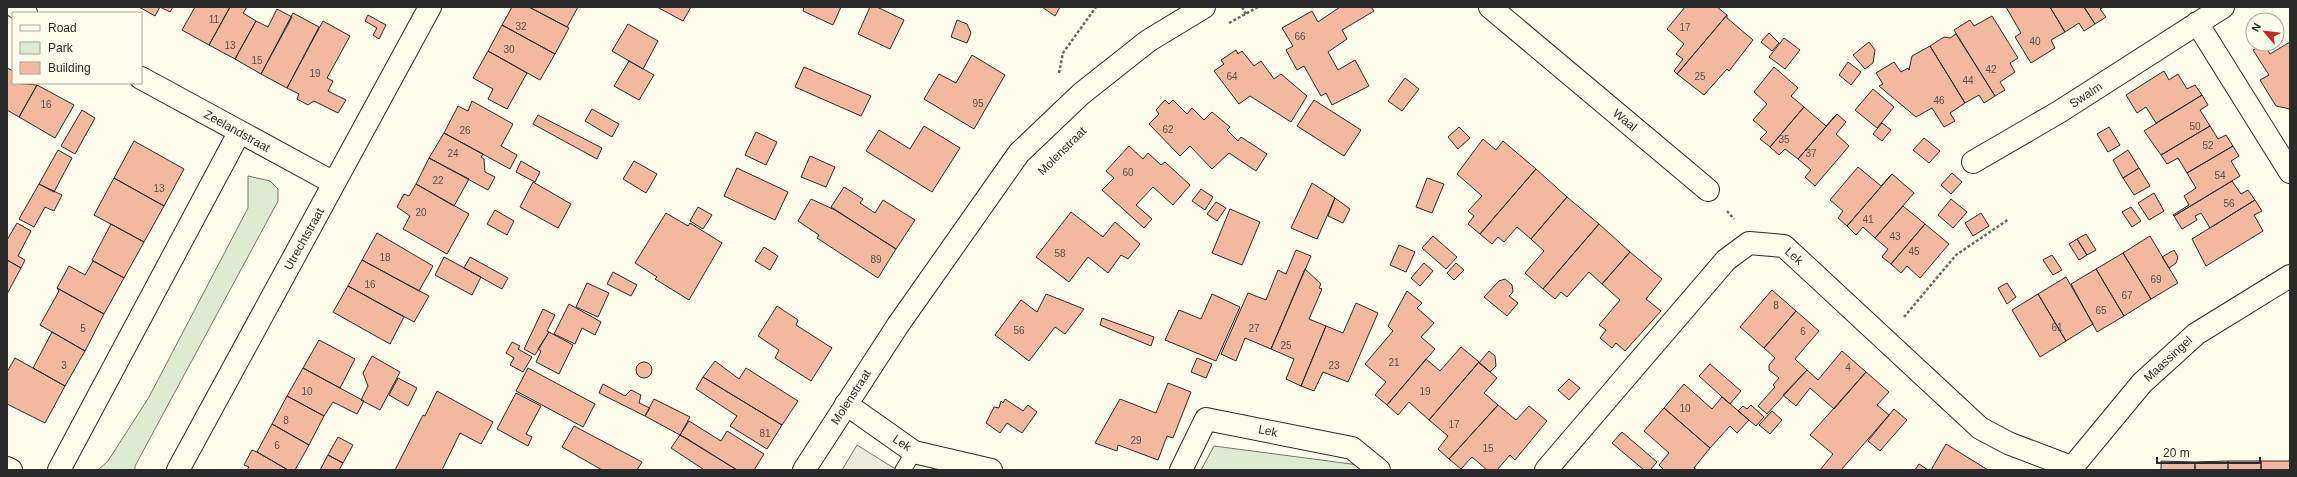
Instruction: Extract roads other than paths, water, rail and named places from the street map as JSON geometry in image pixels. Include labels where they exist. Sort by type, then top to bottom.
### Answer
[{"type":"street","name":"Utrechtstraat","points":[[178,470],[430,7]]},
{"type":"street","name":"Molenstraat","points":[[804,470],[846,404],[967,224],[1019,153],[1087,89],[1148,41],[1204,7]]},
{"type":"street","name":"Waal","points":[[1490,7],[1708,190]]},
{"type":"street","name":"Swalm","points":[[1973,162],[2059,112],[2223,7]]},
{"type":"street","points":[[2197,23],[2290,172]]},
{"type":"street","name":"Zeelandstraat","points":[[142,79],[239,133],[334,183]]},
{"type":"street","points":[[58,470],[239,133]]},
{"type":"street","name":"Lek","points":[[1546,470],[1726,260],[1749,243],[1784,246],[1980,428],[2008,443],[2071,469]]},
{"type":"street","name":"Maassingel","points":[[2071,469],[2142,383],[2196,334],[2290,276]]},
{"type":"street","name":"Lek","points":[[846,404],[914,452],[991,470]]},
{"type":"street","name":"Lek","points":[[1180,470],[1206,419],[1352,448],[1379,470]]},
{"type":"street","points":[[7,468],[11,470]]},
{"type":"lane","points":[[903,470],[914,452]]}]
